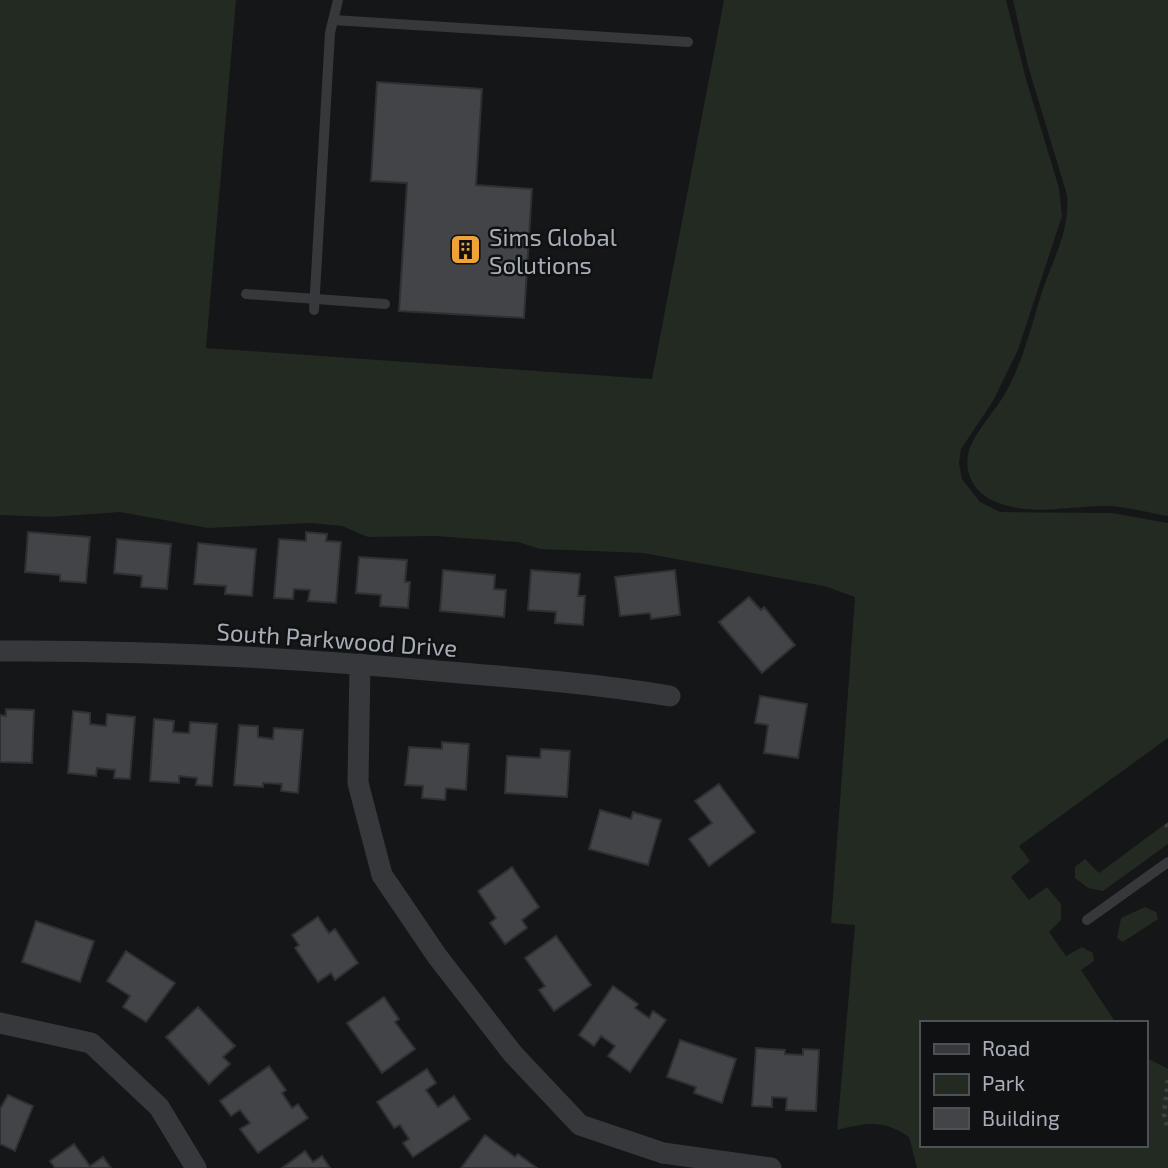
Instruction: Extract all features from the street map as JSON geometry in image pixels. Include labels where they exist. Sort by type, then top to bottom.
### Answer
[{"type":"street","name":"South Parkwood Drive","points":[[0,652],[95,651],[360,664],[608,686],[670,696]]},
{"type":"street","points":[[360,664],[358,783],[382,876],[437,956],[513,1054],[580,1125],[663,1153],[771,1168]]},
{"type":"street","points":[[0,1023],[91,1043],[159,1107],[196,1168]]},
{"type":"lane","points":[[315,304],[330,33],[338,0]]},
{"type":"lane","points":[[333,20],[688,42]]},
{"type":"lane","points":[[246,294],[315,304],[385,304]]},
{"type":"lane","points":[[1087,920],[1168,862]]},
{"type":"path","points":[[1168,1080],[1164,1114],[1168,1129]]},
{"type":"green space","points":[[0,0],[236,0],[206,348],[652,379],[724,0],[1006,0],[1026,79],[1059,188],[1062,216],[1018,350],[993,401],[961,449],[959,463],[962,479],[980,502],[1000,512],[1112,513],[1168,523],[1168,738],[1019,846],[1030,861],[1011,877],[1029,900],[1047,887],[1061,904],[1061,920],[1049,932],[1066,956],[1082,947],[1093,953],[1094,961],[1081,970],[1115,1021],[920,1021],[920,1147],[1147,1147],[1147,1058],[1168,1069],[1168,1168],[917,1168],[909,1137],[891,1127],[874,1124],[837,1130],[855,925],[831,923],[855,597],[824,586],[643,553],[540,549],[518,542],[435,536],[368,537],[342,526],[310,523],[208,528],[120,512],[50,517],[0,515]]},
{"type":"green space","points":[[1013,0],[1168,0],[1168,516],[1113,506],[1038,510],[1012,507],[985,496],[974,485],[968,471],[970,448],[1006,392],[1022,355],[1066,221],[1067,195],[1028,66]]},
{"type":"green space","points":[[1168,822],[1168,844],[1103,891],[1088,888],[1075,878],[1075,867],[1085,859],[1099,873]]},
{"type":"green space","points":[[1145,907],[1156,912],[1158,919],[1123,942],[1117,938],[1121,918]]},
{"type":"building","name":"Sims Global Solutions","points":[[377,82],[482,89],[476,185],[532,189],[524,318],[399,311],[407,183],[371,181]]},
{"type":"building","points":[[28,532],[90,537],[86,583],[60,581],[60,575],[25,572]]},
{"type":"building","points":[[306,532],[327,534],[326,541],[341,542],[336,603],[308,601],[310,590],[294,589],[293,599],[274,598],[279,539],[306,541]]},
{"type":"building","points":[[117,539],[171,544],[167,589],[141,587],[142,576],[114,573]]},
{"type":"building","points":[[198,543],[256,549],[252,596],[225,594],[226,586],[194,584]]},
{"type":"building","points":[[359,557],[407,560],[405,582],[410,582],[408,608],[380,606],[381,595],[356,593]]},
{"type":"building","points":[[443,570],[495,575],[494,589],[506,590],[504,617],[440,611]]},
{"type":"building","points":[[531,570],[580,574],[578,596],[585,596],[583,625],[555,623],[556,612],[528,610]]},
{"type":"building","points":[[675,570],[680,615],[651,619],[650,613],[620,616],[615,577]]},
{"type":"building","points":[[749,597],[761,610],[764,607],[795,645],[762,673],[719,622]]},
{"type":"building","points":[[760,696],[807,704],[798,758],[764,753],[768,725],[755,723]]},
{"type":"building","points":[[6,709],[34,710],[32,763],[0,762],[0,715],[6,716]]},
{"type":"building","points":[[73,711],[90,713],[90,724],[106,726],[107,714],[135,717],[130,779],[114,778],[115,770],[97,768],[96,776],[68,773]]},
{"type":"building","points":[[154,719],[174,721],[173,732],[185,733],[189,733],[190,722],[217,724],[212,786],[196,785],[197,778],[179,776],[179,783],[150,781]]},
{"type":"building","points":[[239,725],[258,726],[258,737],[273,739],[274,728],[303,730],[298,793],[281,791],[282,784],[263,783],[263,787],[234,785]]},
{"type":"building","points":[[442,742],[469,744],[466,790],[446,788],[445,800],[422,798],[423,786],[405,785],[409,747],[442,749]]},
{"type":"building","points":[[541,749],[570,751],[567,797],[505,793],[507,756],[540,758]]},
{"type":"building","points":[[719,784],[755,832],[709,866],[689,839],[712,823],[695,801]]},
{"type":"building","points":[[600,810],[631,819],[633,812],[661,820],[648,865],[589,849]]},
{"type":"building","points":[[512,867],[539,907],[522,920],[527,928],[505,944],[490,923],[496,918],[478,891]]},
{"type":"building","points":[[318,917],[329,933],[335,929],[358,963],[335,980],[331,973],[318,982],[295,948],[299,945],[292,935]]},
{"type":"building","points":[[36,921],[94,941],[80,982],[22,962]]},
{"type":"building","points":[[556,936],[591,985],[554,1011],[539,990],[545,986],[525,958]]},
{"type":"building","points":[[126,951],[175,983],[146,1022],[123,1007],[130,996],[107,981]]},
{"type":"building","points":[[613,986],[638,1004],[635,1008],[649,1018],[653,1011],[666,1020],[630,1072],[608,1056],[615,1046],[601,1036],[594,1046],[579,1035]]},
{"type":"building","points":[[384,997],[399,1019],[395,1022],[415,1049],[382,1073],[347,1023]]},
{"type":"building","points":[[198,1007],[235,1046],[223,1057],[230,1064],[209,1084],[166,1037]]},
{"type":"building","points":[[680,1040],[736,1059],[722,1103],[694,1093],[696,1087],[667,1077]]},
{"type":"building","points":[[756,1048],[785,1050],[785,1054],[803,1055],[803,1049],[819,1050],[816,1111],[786,1110],[787,1098],[772,1097],[772,1107],[752,1106]]},
{"type":"building","points":[[269,1066],[286,1090],[282,1093],[292,1108],[298,1104],[308,1118],[258,1153],[240,1129],[250,1123],[240,1110],[231,1116],[220,1101]]},
{"type":"building","points":[[427,1069],[436,1083],[426,1090],[438,1107],[454,1096],[470,1119],[413,1157],[403,1143],[409,1139],[400,1125],[394,1128],[377,1102]]},
{"type":"building","points":[[8,1095],[33,1106],[15,1151],[0,1144],[0,1109]]},
{"type":"building","points":[[485,1135],[515,1157],[518,1154],[537,1168],[461,1168]]},
{"type":"building","points":[[74,1144],[90,1166],[103,1157],[111,1168],[55,1168],[50,1161]]},
{"type":"building","points":[[305,1151],[313,1162],[322,1156],[330,1168],[282,1168]]},
{"type":"place","name":"Sims Global Solutions","points":[[466,250]]}]
